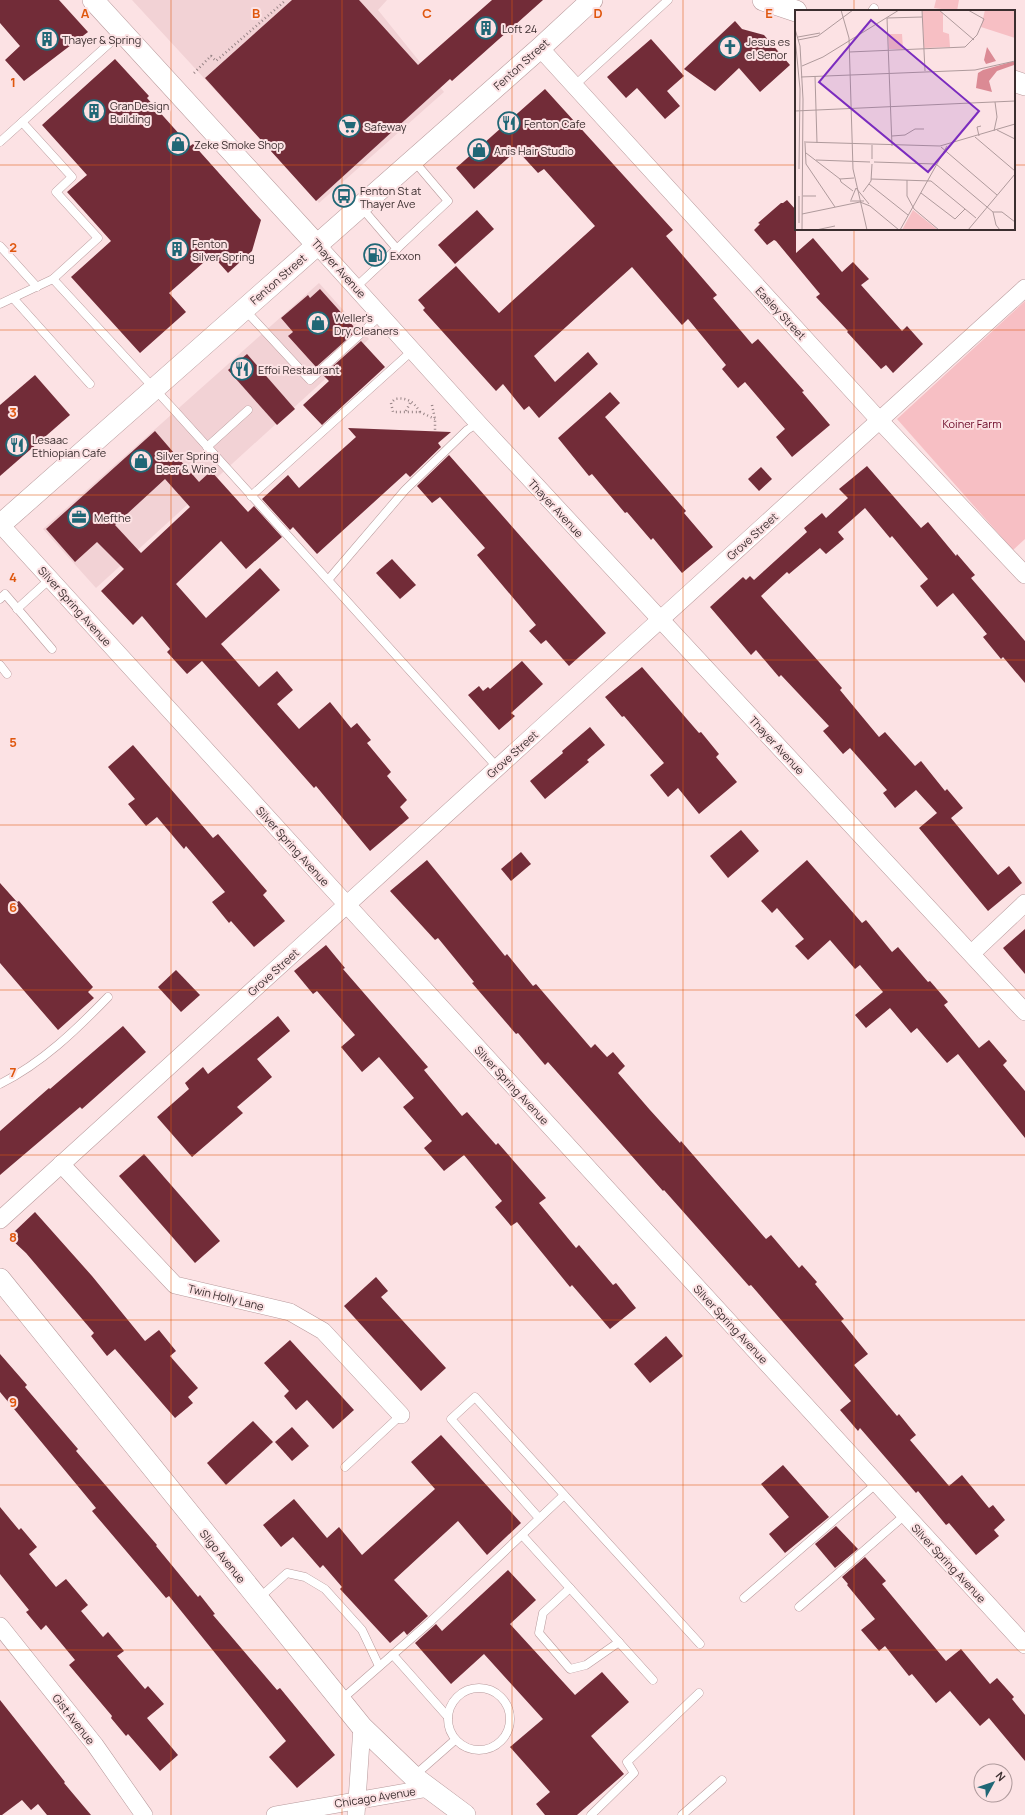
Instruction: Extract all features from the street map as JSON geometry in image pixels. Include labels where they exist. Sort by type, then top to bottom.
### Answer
[{"type":"street","name":"Fenton Street","points":[[0,524],[540,48],[592,0]]},
{"type":"street","points":[[765,0],[795,11]]},
{"type":"street","name":"Thayer Avenue","points":[[100,4],[122,31],[478,423],[972,953],[1025,1012]]},
{"type":"street","name":"Easley Street","points":[[540,48],[880,421],[1025,575]]},
{"type":"street","points":[[1015,81],[1025,85]]},
{"type":"street","name":"Grove Street","points":[[0,1220],[1025,288]]},
{"type":"street","name":"Silver Spring Avenue","points":[[0,524],[346,905],[1025,1645]]},
{"type":"street","points":[[972,953],[1025,903]]},
{"type":"street","name":"Twin Holly Lane","points":[[61,1164],[175,1285],[290,1312],[323,1331],[401,1415]]},
{"type":"street","name":"Sligo Avenue","points":[[0,1278],[362,1727],[421,1783],[465,1815]]},
{"type":"street","name":"Gist Avenue","points":[[0,1626],[95,1745],[144,1815]]},
{"type":"street","points":[[356,1807],[362,1727]]},
{"type":"street","name":"Chicago Avenue","points":[[275,1815],[356,1807],[421,1783]]},
{"type":"lane","points":[[574,86],[668,0]]},
{"type":"lane","points":[[0,142],[122,31]]},
{"type":"lane","points":[[0,304],[53,278],[98,238],[56,192],[72,176],[22,122]]},
{"type":"lane","points":[[356,287],[448,201],[413,160]]},
{"type":"lane","points":[[360,207],[397,249]]},
{"type":"lane","points":[[0,246],[36,287]]},
{"type":"lane","points":[[53,278],[497,767]]},
{"type":"lane","points":[[13,298],[90,384]]},
{"type":"lane","points":[[244,309],[310,380],[381,315]]},
{"type":"lane","points":[[251,496],[413,350]]},
{"type":"lane","points":[[207,447],[248,410]]},
{"type":"lane","points":[[328,580],[405,490],[466,430],[478,423]]},
{"type":"lane","points":[[17,609],[50,579]]},
{"type":"lane","points":[[0,599],[5,594],[52,648]]},
{"type":"lane","points":[[0,666],[7,674]]},
{"type":"lane","points":[[0,1084],[44,1057],[86,1020],[108,997]]},
{"type":"lane","points":[[539,1518],[450,1419],[474,1397],[700,1644]]},
{"type":"lane","points":[[345,1467],[401,1415]]},
{"type":"lane","points":[[744,1598],[878,1484]]},
{"type":"lane","points":[[340,1701],[393,1655],[564,1495]]},
{"type":"lane","points":[[799,1607],[905,1515]]},
{"type":"lane","points":[[522,1535],[653,1680]]},
{"type":"lane","points":[[258,1599],[287,1573],[305,1577],[325,1589],[362,1630],[379,1666]]},
{"type":"lane","points":[[570,1588],[543,1613],[539,1633],[570,1669],[586,1665],[619,1642]]},
{"type":"lane","points":[[393,1655],[448,1717]]},
{"type":"lane","points":[[481,1688],[492,1690],[503,1699],[509,1708],[510,1722],[508,1732],[500,1743],[490,1748],[477,1750],[467,1748],[456,1740],[450,1730],[448,1717],[450,1706],[459,1695],[468,1690],[481,1688]]},
{"type":"lane","points":[[591,1815],[634,1774],[627,1762],[699,1693]]},
{"type":"lane","points":[[421,1783],[456,1740]]},
{"type":"lane","points":[[682,1815],[722,1780]]},
{"type":"path","points":[[194,73],[212,56],[216,61],[286,0]]},
{"type":"path","points":[[420,412],[411,402],[401,398],[395,399],[392,403],[393,412],[420,412],[435,419]]},
{"type":"path","points":[[406,412],[411,402]]},
{"type":"path","points":[[432,405],[435,419],[435,431]]},
{"type":"shaded area","points":[[132,0],[387,0],[378,10],[444,92],[319,203]]},
{"type":"shaded area","points":[[319,283],[369,339],[96,588],[43,529]]},
{"type":"green space","points":[[936,0],[959,0],[957,10],[934,8]]},
{"type":"green space","name":"Koiner Farm","points":[[1025,301],[1025,539],[1013,550],[897,419]]},
{"type":"building","name":"Thayer & Spring","points":[[0,0],[59,0],[88,32],[24,81],[5,60],[20,46],[0,23]]},
{"type":"building","points":[[292,0],[359,0],[418,65],[492,0],[543,0],[452,81],[450,79],[316,201],[205,78]]},
{"type":"building","name":"Jesus es el Senor","points":[[735,21],[742,29],[764,35],[790,65],[760,92],[739,68],[715,91],[684,69]]},
{"type":"building","points":[[651,39],[684,76],[667,91],[680,106],[665,119],[637,88],[626,98],[607,77]]},
{"type":"building","points":[[115,59],[149,96],[147,98],[190,146],[193,144],[261,220],[252,251],[228,273],[212,255],[169,293],[186,312],[140,353],[71,277],[111,241],[67,192],[87,175],[42,125]]},
{"type":"building","points":[[545,89],[673,230],[666,236],[717,295],[713,298],[752,344],[758,339],[804,391],[802,392],[830,425],[792,457],[776,437],[785,429],[745,382],[738,388],[722,369],[726,365],[688,319],[682,325],[632,267],[534,356],[555,382],[588,352],[598,364],[539,418],[529,406],[524,410],[503,384],[496,391],[423,310],[425,308],[418,300],[456,266],[499,313],[595,226],[544,169],[538,173],[517,150],[474,189],[456,168]]},
{"type":"building","points":[[787,200],[795,209],[796,253],[813,238],[842,272],[853,262],[869,279],[861,285],[902,331],[907,326],[923,344],[893,373],[886,365],[881,369],[847,332],[848,331],[816,297],[820,294],[776,241],[774,240],[767,245],[754,230],[760,224],[758,223],[781,203]]},
{"type":"building","points":[[477,210],[494,229],[455,264],[438,245]]},
{"type":"building","name":"Weller's Dry Cleaners","points":[[320,289],[355,328],[352,331],[354,333],[316,367],[288,336],[293,332],[281,318],[308,295],[310,298]]},
{"type":"building","points":[[361,341],[385,367],[322,425],[303,405],[329,381],[323,375]]},
{"type":"building","points":[[247,354],[295,409],[277,425],[228,370]]},
{"type":"building","name":"Lesaac Ethiopian Cafe","points":[[35,375],[70,415],[0,476],[0,405]]},
{"type":"building","points":[[610,392],[620,403],[605,417],[686,511],[684,513],[713,547],[682,573],[653,538],[651,540],[627,512],[625,513],[592,474],[589,476],[558,438]]},
{"type":"building","points":[[348,428],[451,432],[438,443],[441,447],[410,477],[406,473],[317,554],[293,527],[290,530],[262,499],[288,475],[299,488],[356,437]]},
{"type":"building","points":[[155,431],[199,482],[211,471],[248,512],[254,506],[282,537],[246,569],[221,541],[176,584],[206,618],[260,568],[280,590],[221,644],[259,687],[277,671],[293,690],[277,704],[299,729],[330,702],[351,728],[357,723],[371,740],[367,743],[391,772],[387,776],[407,800],[400,807],[409,818],[370,851],[316,786],[314,788],[202,661],[187,674],[167,652],[170,649],[142,616],[133,625],[101,591],[124,569],[97,542],[75,562],[46,529]],"holes":[[[165,479],[190,507],[141,553],[115,525]]]},
{"type":"building","points":[[449,455],[606,633],[569,666],[546,640],[541,644],[529,631],[536,625],[477,555],[485,548],[440,497],[432,503],[417,486]]},
{"type":"building","points":[[867,466],[921,528],[928,522],[956,556],[957,554],[975,575],[971,578],[1025,641],[1025,683],[1003,657],[1001,659],[983,637],[987,634],[953,593],[937,607],[920,586],[928,579],[892,536],[890,538],[865,508],[838,532],[844,539],[826,554],[820,548],[789,574],[787,572],[761,596],[842,688],[840,690],[879,737],[885,732],[915,766],[921,761],[945,791],[947,789],[963,808],[951,818],[998,875],[1009,866],[1022,883],[988,911],[919,828],[937,813],[916,790],[895,808],[883,793],[887,790],[850,748],[843,754],[823,731],[829,726],[781,675],[779,677],[756,650],[751,655],[710,607],[743,577],[746,580],[750,576],[754,580],[807,532],[804,528],[822,513],[826,518],[848,498],[839,489]]},
{"type":"building","points":[[761,467],[772,479],[759,491],[748,479]]},
{"type":"building","points":[[392,559],[416,585],[400,599],[376,573]]},
{"type":"building","points":[[522,661],[543,684],[511,713],[515,716],[499,730],[468,695],[479,686],[483,691],[488,687],[490,689]]},
{"type":"building","points":[[642,667],[699,733],[701,732],[719,754],[716,757],[737,782],[699,814],[678,788],[668,797],[650,775],[664,763],[624,716],[622,717],[605,697]]},
{"type":"building","points":[[590,727],[605,745],[587,760],[589,762],[545,799],[530,781],[563,753],[562,751]]},
{"type":"building","points":[[133,745],[213,838],[218,834],[267,891],[263,895],[285,921],[254,947],[231,921],[229,923],[212,902],[225,892],[186,846],[184,849],[157,817],[146,826],[128,804],[135,799],[108,767]]},
{"type":"building","points":[[741,830],[759,851],[728,878],[710,856]]},
{"type":"building","points":[[521,852],[531,864],[511,881],[501,869]]},
{"type":"building","points":[[427,860],[505,956],[507,954],[533,986],[536,984],[591,1048],[595,1044],[607,1057],[613,1052],[625,1066],[618,1073],[680,1143],[681,1141],[766,1239],[771,1235],[799,1268],[802,1265],[817,1282],[815,1284],[844,1319],[841,1321],[868,1354],[854,1365],[897,1416],[899,1414],[916,1435],[910,1440],[949,1486],[962,1475],[989,1508],[993,1505],[1005,1520],[994,1530],[999,1536],[976,1555],[949,1523],[946,1525],[918,1491],[916,1493],[860,1428],[858,1431],[840,1410],[851,1401],[751,1285],[749,1286],[548,1062],[545,1065],[518,1033],[516,1034],[472,983],[474,982],[438,938],[435,940],[390,891]]},
{"type":"building","points":[[807,860],[862,923],[866,920],[892,952],[898,947],[928,982],[930,981],[948,1002],[944,1005],[979,1048],[989,1040],[1007,1061],[1003,1065],[1025,1091],[1025,1138],[958,1054],[947,1063],[917,1028],[911,1033],[890,1008],[866,1028],[855,1015],[883,992],[860,965],[855,969],[830,940],[808,960],[795,946],[804,939],[777,908],[772,913],[761,901]]},
{"type":"building","points":[[0,883],[17,902],[19,901],[93,987],[88,992],[94,998],[58,1030],[0,963]]},
{"type":"building","points":[[1025,929],[1025,974],[1003,948]]},
{"type":"building","points":[[326,945],[345,968],[343,969],[428,1067],[424,1070],[462,1116],[467,1112],[496,1145],[498,1143],[546,1198],[539,1203],[576,1248],[579,1245],[613,1285],[616,1283],[636,1308],[610,1329],[572,1285],[570,1287],[517,1222],[511,1226],[495,1207],[502,1201],[464,1155],[444,1171],[424,1148],[432,1141],[403,1107],[414,1098],[379,1057],[362,1072],[341,1047],[355,1035],[317,991],[313,994],[294,971]]},
{"type":"building","points":[[176,970],[200,995],[181,1012],[158,987]]},
{"type":"building","points":[[278,1016],[290,1031],[257,1059],[272,1077],[237,1107],[243,1113],[192,1157],[157,1117],[189,1089],[185,1083],[203,1067],[208,1074]]},
{"type":"building","points":[[123,1026],[146,1052],[82,1109],[80,1107],[0,1175],[0,1131]]},
{"type":"building","points":[[144,1154],[220,1241],[195,1263],[119,1176]]},
{"type":"building","points":[[35,1212],[92,1276],[145,1341],[159,1330],[176,1351],[170,1356],[198,1388],[188,1397],[193,1403],[175,1418],[115,1349],[107,1356],[91,1336],[94,1333],[26,1253],[12,1240],[17,1235],[14,1232]]},
{"type":"building","points":[[376,1277],[388,1291],[381,1297],[446,1368],[421,1391],[344,1306]]},
{"type":"building","points":[[666,1336],[683,1356],[650,1383],[634,1364]]},
{"type":"building","points":[[290,1340],[354,1410],[333,1429],[307,1400],[296,1410],[284,1396],[289,1391],[264,1363]]},
{"type":"building","points":[[0,1354],[27,1385],[25,1387],[78,1449],[76,1451],[157,1545],[156,1546],[198,1597],[200,1595],[215,1614],[213,1615],[277,1690],[280,1688],[335,1755],[297,1788],[269,1757],[286,1741],[169,1596],[166,1598],[92,1511],[96,1508],[0,1392]]},
{"type":"building","points":[[253,1421],[273,1442],[226,1485],[207,1463]]},
{"type":"building","points":[[292,1427],[309,1446],[292,1461],[275,1442]]},
{"type":"building","points":[[441,1435],[521,1523],[487,1555],[458,1521],[394,1580],[428,1616],[407,1635],[404,1631],[390,1643],[340,1589],[342,1587],[323,1565],[320,1568],[293,1537],[281,1547],[263,1525],[294,1499],[327,1538],[339,1527],[362,1555],[435,1489],[411,1462]]},
{"type":"building","points":[[783,1465],[829,1517],[785,1553],[769,1534],[789,1517],[761,1484]]},
{"type":"building","points":[[0,1507],[19,1530],[21,1528],[37,1547],[29,1554],[56,1587],[66,1579],[88,1605],[81,1611],[103,1637],[108,1632],[124,1651],[117,1656],[145,1689],[148,1686],[164,1704],[147,1718],[178,1755],[160,1771],[128,1734],[126,1736],[111,1718],[112,1716],[69,1665],[75,1660],[46,1625],[41,1630],[26,1612],[29,1610],[0,1574]]},
{"type":"building","points":[[836,1526],[858,1549],[835,1568],[815,1544]]},
{"type":"building","points":[[865,1557],[886,1581],[882,1584],[946,1661],[961,1649],[990,1684],[997,1678],[1014,1697],[1012,1699],[1025,1715],[1025,1761],[989,1718],[980,1726],[950,1691],[936,1703],[912,1674],[909,1676],[885,1646],[879,1651],[861,1630],[875,1619],[842,1577]]},
{"type":"building","points":[[508,1570],[536,1600],[510,1624],[575,1695],[602,1672],[629,1702],[591,1736],[624,1774],[577,1815],[545,1815],[536,1804],[550,1792],[510,1747],[543,1719],[484,1654],[451,1684],[415,1643],[436,1624],[442,1631]]},
{"type":"building","points":[[0,1700],[65,1782],[64,1783],[91,1815],[47,1815],[38,1804],[31,1810],[22,1800],[0,1815]]},
{"type":"place","name":"Loft 24","points":[[486,28]]},
{"type":"place","name":"Thayer & Spring","points":[[47,39]]},
{"type":"place","name":"Jesus es el Senor","points":[[730,47]]},
{"type":"place","name":"GranDesign Building","points":[[94,111]]},
{"type":"place","name":"Fenton Cafe","points":[[509,123]]},
{"type":"place","name":"Safeway","points":[[349,126]]},
{"type":"place","name":"Zeke Smoke Shop","points":[[178,144]]},
{"type":"place","name":"Anis Hair Studio","points":[[479,150]]},
{"type":"place","name":"Fenton St at Thayer Ave","points":[[344,196]]},
{"type":"place","name":"Fenton Silver Spring","points":[[177,249]]},
{"type":"place","name":"Exxon","points":[[375,255]]},
{"type":"place","name":"Weller's Dry Cleaners","points":[[318,323]]},
{"type":"place","name":"Effoi Restaurant","points":[[242,369]]},
{"type":"place","name":"Lesaac Ethiopian Cafe","points":[[17,445]]},
{"type":"place","name":"Silver Spring Beer & Wine","points":[[141,461]]},
{"type":"place","name":"Mefthe","points":[[79,517]]}]
